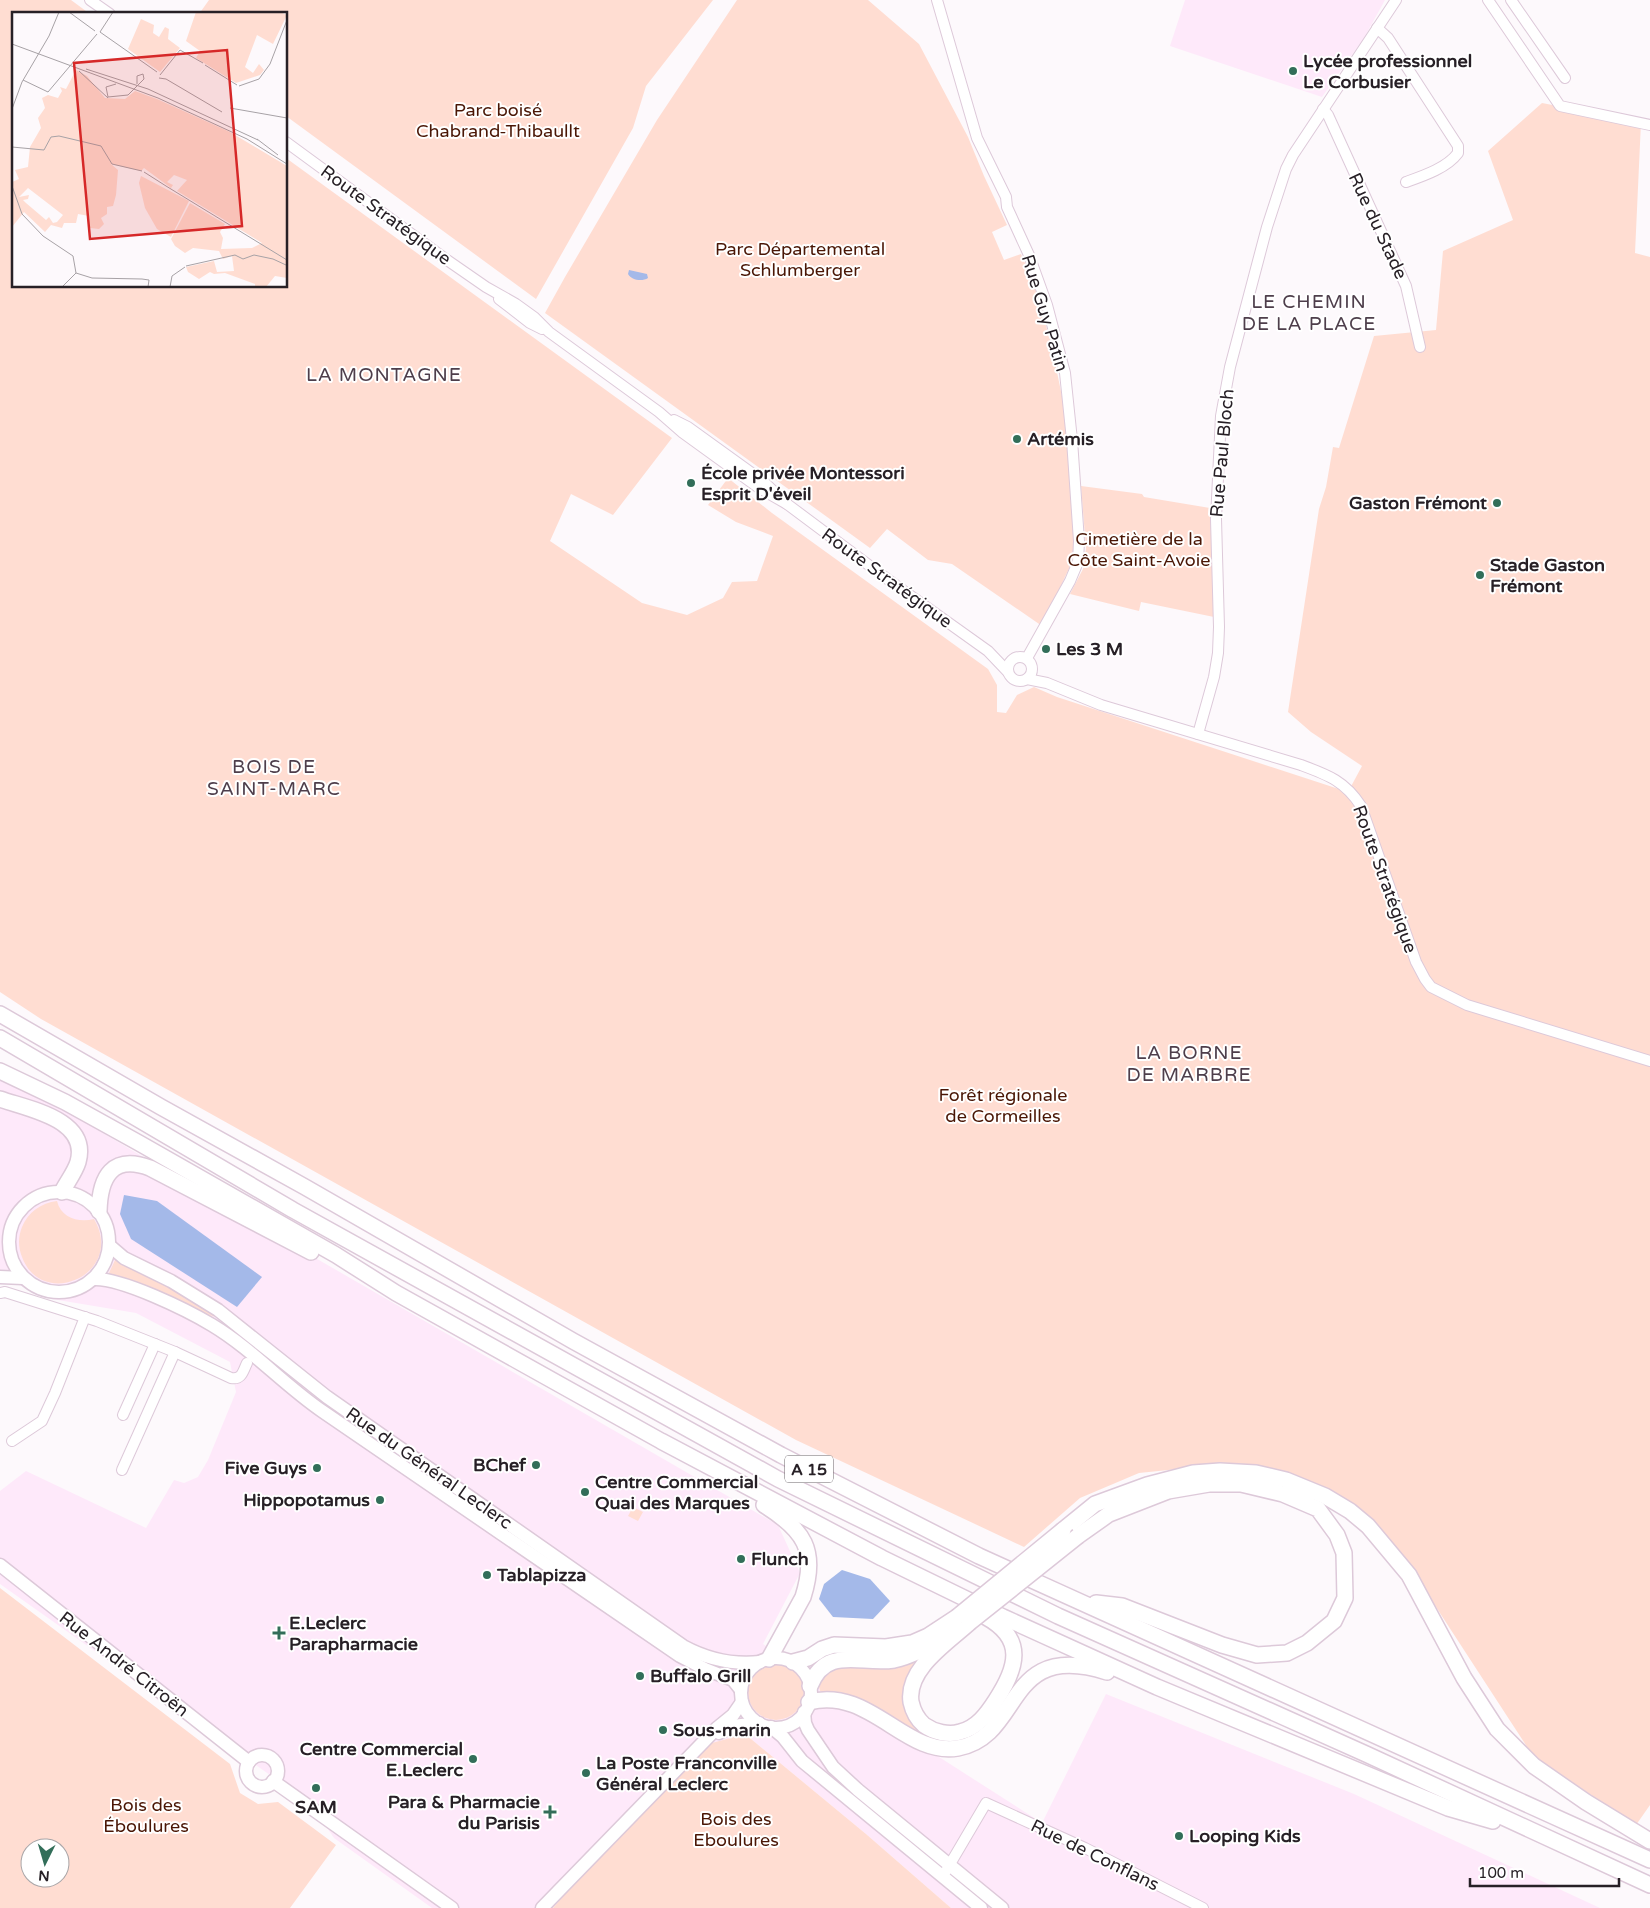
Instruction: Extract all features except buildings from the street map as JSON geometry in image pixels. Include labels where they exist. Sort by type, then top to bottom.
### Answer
[{"type":"highway","name":"A 15","points":[[0,1014],[565,1337],[764,1445],[979,1556],[1650,1860]]},
{"type":"highway","name":"A 15","points":[[0,1038],[293,1210],[778,1479],[1058,1616],[1366,1754],[1650,1885]]},
{"type":"highway","points":[[0,1071],[65,1102],[336,1255],[396,1293],[661,1441],[882,1558],[1003,1617],[1157,1687],[1448,1808],[1544,1837]]},
{"type":"highway","points":[[0,1099],[58,1119],[73,1134],[79,1147],[79,1160],[62,1192]]},
{"type":"highway","points":[[99,1211],[100,1193],[105,1178],[120,1166],[130,1163],[140,1164],[396,1293]]},
{"type":"highway","points":[[661,1441],[780,1515],[805,1542],[810,1563],[807,1587],[799,1606],[764,1660]]},
{"type":"highway","points":[[882,1558],[936,1590],[996,1622],[1004,1629],[1014,1649],[1014,1665],[1001,1693],[982,1719],[960,1732],[945,1733],[935,1730],[926,1726],[915,1714],[911,1698],[912,1683],[921,1667],[963,1620],[1063,1530],[1095,1504],[1147,1485],[1193,1474],[1220,1472],[1256,1474],[1286,1480],[1325,1496],[1350,1511],[1368,1526],[1409,1576],[1464,1678],[1497,1728],[1534,1766],[1586,1802],[1650,1841]]},
{"type":"highway","points":[[810,1686],[819,1671],[833,1660],[876,1661],[896,1659],[916,1653],[1109,1514],[1168,1491],[1209,1484],[1240,1484],[1283,1494],[1318,1509],[1337,1535],[1344,1554],[1345,1598],[1334,1621],[1307,1643],[1287,1653],[1257,1655],[1222,1645],[1122,1606],[1084,1602]]},
{"type":"highway","points":[[793,1662],[808,1658],[822,1649],[834,1646],[886,1647],[912,1642],[963,1620]]},
{"type":"highway","points":[[807,1707],[828,1699],[851,1703],[870,1711],[921,1742],[949,1748],[965,1746],[980,1738],[995,1724],[1030,1680],[1037,1674],[1052,1667],[1078,1665],[1157,1687]]},
{"type":"main road","points":[[62,1192],[79,1196],[99,1211],[109,1231],[110,1246],[106,1261],[94,1279],[77,1290],[58,1293],[39,1288],[23,1278],[13,1262],[9,1244],[12,1225],[27,1204],[42,1195],[62,1192]]},
{"type":"main road","points":[[0,1258],[9,1244]]},
{"type":"main road","name":"Rue du Général Leclerc","points":[[110,1246],[124,1258],[171,1281],[218,1310],[327,1397],[677,1642],[709,1658],[744,1663],[764,1660]]},
{"type":"main road","points":[[0,1277],[23,1278]]},
{"type":"main road","name":"Rue du Général Leclerc","points":[[94,1279],[103,1279],[126,1286],[170,1304],[212,1325],[233,1339],[323,1412],[673,1651],[697,1665],[732,1680],[742,1696]]},
{"type":"main road","name":"Rue André Citroën","points":[[0,1565],[249,1762]]},
{"type":"main road","points":[[542,1908],[706,1739],[733,1715],[742,1696],[746,1674],[764,1660],[777,1658],[793,1662],[806,1675],[810,1686],[805,1722],[811,1736],[833,1767],[947,1871],[981,1908]]},
{"type":"main road","points":[[742,1696],[748,1714],[759,1723]]},
{"type":"main road","points":[[771,1727],[790,1724],[807,1707]]},
{"type":"main road","points":[[706,1739],[727,1728],[747,1723],[759,1723],[771,1727],[780,1733],[802,1761],[947,1871],[1002,1908]]},
{"type":"main road","points":[[258,1756],[265,1756],[271,1759],[276,1764],[277,1772],[274,1781],[266,1786],[254,1785],[246,1775],[249,1762],[258,1756]]},
{"type":"main road","points":[[274,1781],[452,1908]]},
{"type":"street","points":[[90,0],[107,12]]},
{"type":"street","name":"Rue Guy Patin","points":[[937,0],[977,138],[1006,197],[1007,206],[1030,256],[1047,305],[1065,372],[1072,440],[1079,555],[1067,586],[1027,658]]},
{"type":"street","name":"Rue Paul Bloch","points":[[1198,734],[1214,677],[1218,653],[1216,519],[1221,416],[1230,367],[1267,227],[1286,169],[1293,155],[1396,0]]},
{"type":"street","points":[[1488,0],[1560,106],[1650,125]]},
{"type":"street","points":[[1511,0],[1565,78]]},
{"type":"street","points":[[1376,28],[1388,38],[1458,146],[1458,153],[1453,160],[1406,182]]},
{"type":"street","name":"Rue du Stade","points":[[1323,109],[1328,115],[1406,286],[1420,347]]},
{"type":"street","name":"Route Stratégique","points":[[288,143],[486,287],[520,316],[549,332],[659,412],[688,427],[764,482],[787,504],[988,651],[1008,672]]},
{"type":"street","name":"Route Stratégique","points":[[988,651],[1015,657]]},
{"type":"street","points":[[1015,657],[1027,658],[1033,668],[1032,674],[1027,679],[1015,680],[1008,672],[1008,664],[1015,657]]},
{"type":"street","name":"Route Stratégique","points":[[1033,668],[1059,687]]},
{"type":"street","name":"Route Stratégique","points":[[1027,679],[1059,687],[1101,705],[1310,768],[1341,783],[1350,791],[1361,806],[1416,962],[1431,987],[1467,1005],[1650,1061]]},
{"type":"street","points":[[0,1292],[97,1321],[236,1379],[241,1376],[247,1362]]},
{"type":"street","points":[[12,1441],[42,1422],[55,1394],[84,1318]]},
{"type":"street","points":[[123,1415],[155,1344]]},
{"type":"street","points":[[122,1470],[175,1352]]},
{"type":"street","name":"Rue de Conflans","points":[[947,1871],[986,1803],[1085,1848],[1203,1908]]},
{"type":"shaded area","name":"Lycée professionnel Le Corbusier","points":[[1185,0],[1385,0],[1364,38],[1322,97],[1170,46]]},
{"type":"shaded area","points":[[0,1072],[260,1226],[778,1525],[800,1573],[763,1644],[1042,1823],[1106,1694],[1354,1794],[1600,1908],[951,1908],[866,1834],[745,1734],[571,1887],[553,1908],[432,1908],[334,1838],[311,1804],[0,1584],[0,1491],[26,1471],[146,1528],[174,1480],[184,1483],[198,1477],[208,1460],[236,1392],[230,1362],[136,1313],[52,1299],[0,1279]]},
{"type":"green space","name":"Forêt régionale de Cormeilles","points":[[0,0],[71,0],[87,12],[12,12],[12,288],[288,288],[288,159],[672,438],[613,515],[571,494],[550,541],[642,603],[687,615],[723,598],[732,582],[757,581],[773,536],[736,522],[708,505],[728,478],[772,513],[988,669],[997,685],[997,712],[1006,713],[1017,695],[1034,687],[1057,697],[1348,792],[1362,766],[1311,732],[1288,712],[1319,509],[1326,487],[1333,447],[1339,448],[1374,336],[1436,330],[1443,251],[1513,220],[1488,151],[1542,103],[1641,122],[1635,253],[1650,257],[1650,1805],[1636,1825],[1533,1756],[1421,1584],[1354,1505],[1282,1474],[1217,1465],[1139,1473],[1080,1498],[1024,1547],[796,1440],[41,1019],[0,992]]},
{"type":"green space","name":"Parc boisé Chabrand-Thibaullt","points":[[209,0],[713,0],[646,86],[633,128],[536,299],[288,117],[288,12],[200,12]]},
{"type":"green space","name":"Parc Départemental Schlumberger","points":[[737,0],[868,0],[919,44],[968,137],[1007,225],[992,232],[1004,260],[1021,254],[1033,281],[1051,343],[1064,406],[1073,508],[1073,560],[1042,626],[952,564],[928,560],[887,529],[870,548],[545,313],[657,120]]},
{"type":"green space","name":"Cimetière de la Côte Saint-Avoie","points":[[1081,486],[1142,494],[1144,497],[1210,508],[1214,617],[1141,602],[1139,611],[1070,594],[1083,569],[1086,548]]},
{"type":"green space","points":[[57,1201],[62,1212],[71,1218],[77,1220],[94,1219],[101,1239],[99,1256],[91,1269],[78,1279],[62,1283],[46,1282],[32,1273],[22,1257],[19,1246],[21,1231],[31,1213],[40,1206]]},
{"type":"green space","points":[[116,1258],[217,1315],[216,1317],[198,1312],[108,1275]]},
{"type":"green space","points":[[633,1507],[643,1512],[638,1521],[628,1516]]},
{"type":"green space","name":"Bois des Éboulures","points":[[0,1588],[230,1764],[240,1793],[258,1804],[278,1802],[336,1845],[290,1908],[0,1908]]},
{"type":"green space","points":[[918,1660],[907,1676],[905,1687],[912,1722],[925,1737],[820,1691],[818,1682],[833,1665],[897,1667]]},
{"type":"green space","points":[[770,1664],[782,1664],[796,1672],[804,1686],[802,1703],[796,1712],[782,1720],[770,1720],[760,1715],[753,1708],[748,1698],[748,1686],[753,1676],[760,1669]]},
{"type":"green space","name":"Bois des Eboulures","points":[[745,1734],[866,1834],[951,1908],[553,1908],[571,1887],[712,1743]]},
{"type":"water","points":[[629,270],[647,274],[648,278],[643,280],[634,279],[629,276]]},
{"type":"water","points":[[124,1195],[157,1201],[262,1277],[237,1307],[131,1239],[120,1214]]},
{"type":"water","points":[[842,1570],[870,1579],[890,1601],[873,1619],[833,1617],[819,1599],[824,1584]]},
{"type":"place","name":"Lycée professionnel Le Corbusier","points":[[1293,71]]},
{"type":"place","name":"Artémis","points":[[1017,439]]},
{"type":"place","name":"École privée Montessori Esprit D'éveil","points":[[691,483]]},
{"type":"place","name":"Gaston Frémont","points":[[1497,503]]},
{"type":"place","name":"Stade Gaston Frémont","points":[[1480,575]]},
{"type":"place","name":"Les 3 M","points":[[1046,649]]},
{"type":"place","name":"BChef","points":[[536,1465]]},
{"type":"place","name":"Five Guys","points":[[317,1468]]},
{"type":"place","name":"Centre Commercial Quai des Marques","points":[[585,1492]]},
{"type":"place","name":"Hippopotamus","points":[[380,1500]]},
{"type":"place","name":"Flunch","points":[[741,1559]]},
{"type":"place","name":"Tablapizza","points":[[487,1575]]},
{"type":"place","name":"E.Leclerc Parapharmacie","points":[[279,1633]]},
{"type":"place","name":"Buffalo Grill","points":[[640,1676]]},
{"type":"place","name":"Sous-marin","points":[[663,1730]]},
{"type":"place","name":"Centre Commercial E.Leclerc","points":[[473,1759]]},
{"type":"place","name":"La Poste Franconville Général Leclerc","points":[[586,1773]]},
{"type":"place","name":"SAM","points":[[316,1788]]},
{"type":"place","name":"Para & Pharmacie du Parisis","points":[[550,1812]]},
{"type":"place","name":"Looping Kids","points":[[1179,1836]]},
{"type":"district","name":"LE CHEMIN DE LA PLACE","points":[[1309,312]]},
{"type":"district","name":"LA MONTAGNE","points":[[384,374]]},
{"type":"district","name":"BOIS DE SAINT-MARC","points":[[274,777]]},
{"type":"district","name":"LA BORNE DE MARBRE","points":[[1189,1063]]}]
